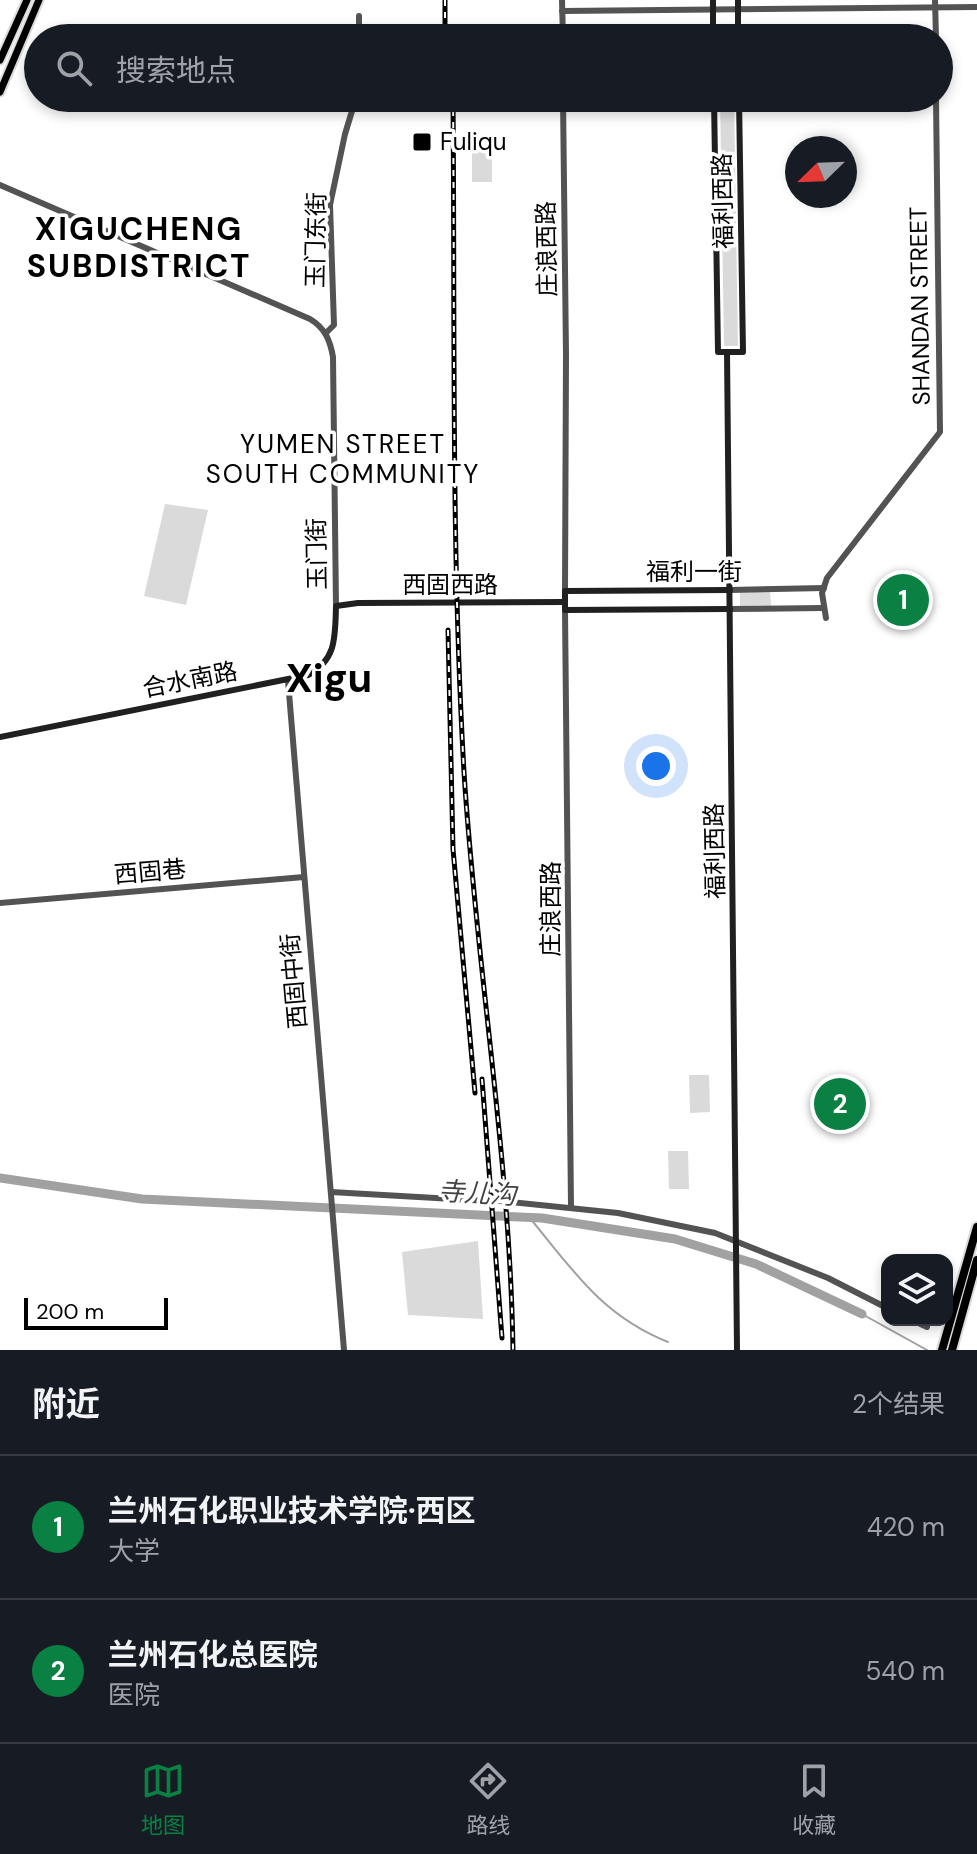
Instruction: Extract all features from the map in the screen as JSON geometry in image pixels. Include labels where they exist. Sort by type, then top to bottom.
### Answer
[{"type":"highway","points":[[952,1350],[955,1321],[977,1227]]},
{"type":"highway","points":[[942,1350],[977,1260]]},
{"type":"main road","points":[[0,60],[27,0]]},
{"type":"main road","points":[[29,24],[39,0]]},
{"type":"main road","points":[[713,0],[713,24]]},
{"type":"main road","points":[[738,0],[738,24]]},
{"type":"main road","points":[[0,92],[24,35]]},
{"type":"main road","name":"福利西路","points":[[714,112],[718,352],[743,352],[739,112]]},
{"type":"main road","name":"福利西路","points":[[727,352],[737,1350]]},
{"type":"main road","name":"福利一街","points":[[565,591],[730,590]]},
{"type":"main road","points":[[565,591],[565,610]]},
{"type":"main road","name":"西固西路","points":[[336,606],[358,603],[565,602]]},
{"type":"main road","name":"合水南路","points":[[0,737],[288,681],[314,672],[329,657],[335,637],[336,606]]},
{"type":"main road","name":"福利一街","points":[[565,610],[730,609]]},
{"type":"street","points":[[562,0],[562,24]]},
{"type":"street","points":[[562,11],[738,11],[935,4],[977,7]]},
{"type":"street","points":[[935,4],[936,24]]},
{"type":"street","points":[[359,16],[359,24]]},
{"type":"street","name":"玉门东街","points":[[326,333],[334,325],[330,202],[352,112]]},
{"type":"street","name":"庄浪西路","points":[[563,112],[565,591]]},
{"type":"street","name":"SHANDAN STREET","points":[[826,618],[823,608],[827,578],[940,432],[936,112]]},
{"type":"street","points":[[0,185],[310,319],[326,333]]},
{"type":"street","name":"玉门街","points":[[326,333],[333,357],[336,606]]},
{"type":"street","name":"福利一街","points":[[730,590],[824,588]]},
{"type":"street","name":"福利一街","points":[[730,609],[823,608]]},
{"type":"street","name":"庄浪西路","points":[[565,610],[571,1207]]},
{"type":"street","name":"西固中街","points":[[288,681],[344,1350]]},
{"type":"street","name":"西固巷","points":[[0,903],[304,877]]},
{"type":"street","points":[[332,1195],[488,1201]]},
{"type":"street","points":[[500,1201],[571,1207],[669,1222],[737,1242],[839,1283],[881,1305]]},
{"type":"shaded area","points":[[720,112],[734,112],[738,346],[724,346]]},
{"type":"shaded area","points":[[472,144],[492,144],[492,182],[472,182]]},
{"type":"shaded area","points":[[165,504],[208,510],[186,605],[144,596]]},
{"type":"shaded area","points":[[770,591],[771,606],[740,606],[740,592]]},
{"type":"shaded area","points":[[689,1075],[709,1075],[710,1112],[690,1113]]},
{"type":"shaded area","points":[[668,1151],[688,1151],[689,1189],[669,1189]]},
{"type":"shaded area","points":[[478,1241],[483,1319],[408,1315],[402,1252]]},
{"type":"waterway","name":"寺儿沟","points":[[0,1178],[142,1199],[542,1218],[675,1239],[756,1264],[862,1314]]},
{"type":"waterway","points":[[529,1217],[606,1305],[624,1319],[668,1342]]},
{"type":"waterway","name":"寺儿沟","points":[[862,1314],[927,1350]]},
{"type":"railway","points":[[445,0],[445,24]]},
{"type":"railway","points":[[453,112],[455,520],[464,772],[506,1205],[513,1350]]},
{"type":"railway","points":[[448,630],[453,849],[475,1093]]},
{"type":"railway","points":[[482,1079],[502,1338]]},
{"type":"place","name":"Fuliqu","points":[[422,142]]},
{"type":"place","name":"兰州石化职业技术学院·西区","points":[[903,600]]},
{"type":"place","name":"兰州石化总医院","points":[[840,1104]]},
{"type":"district","name":"XIGUCHENG SUBDISTRICT","points":[[139,248]]},
{"type":"district","name":"YUMEN STREET SOUTH COMMUNITY","points":[[343,459]]},
{"type":"district","name":"Xigu","points":[[329,678]]}]
